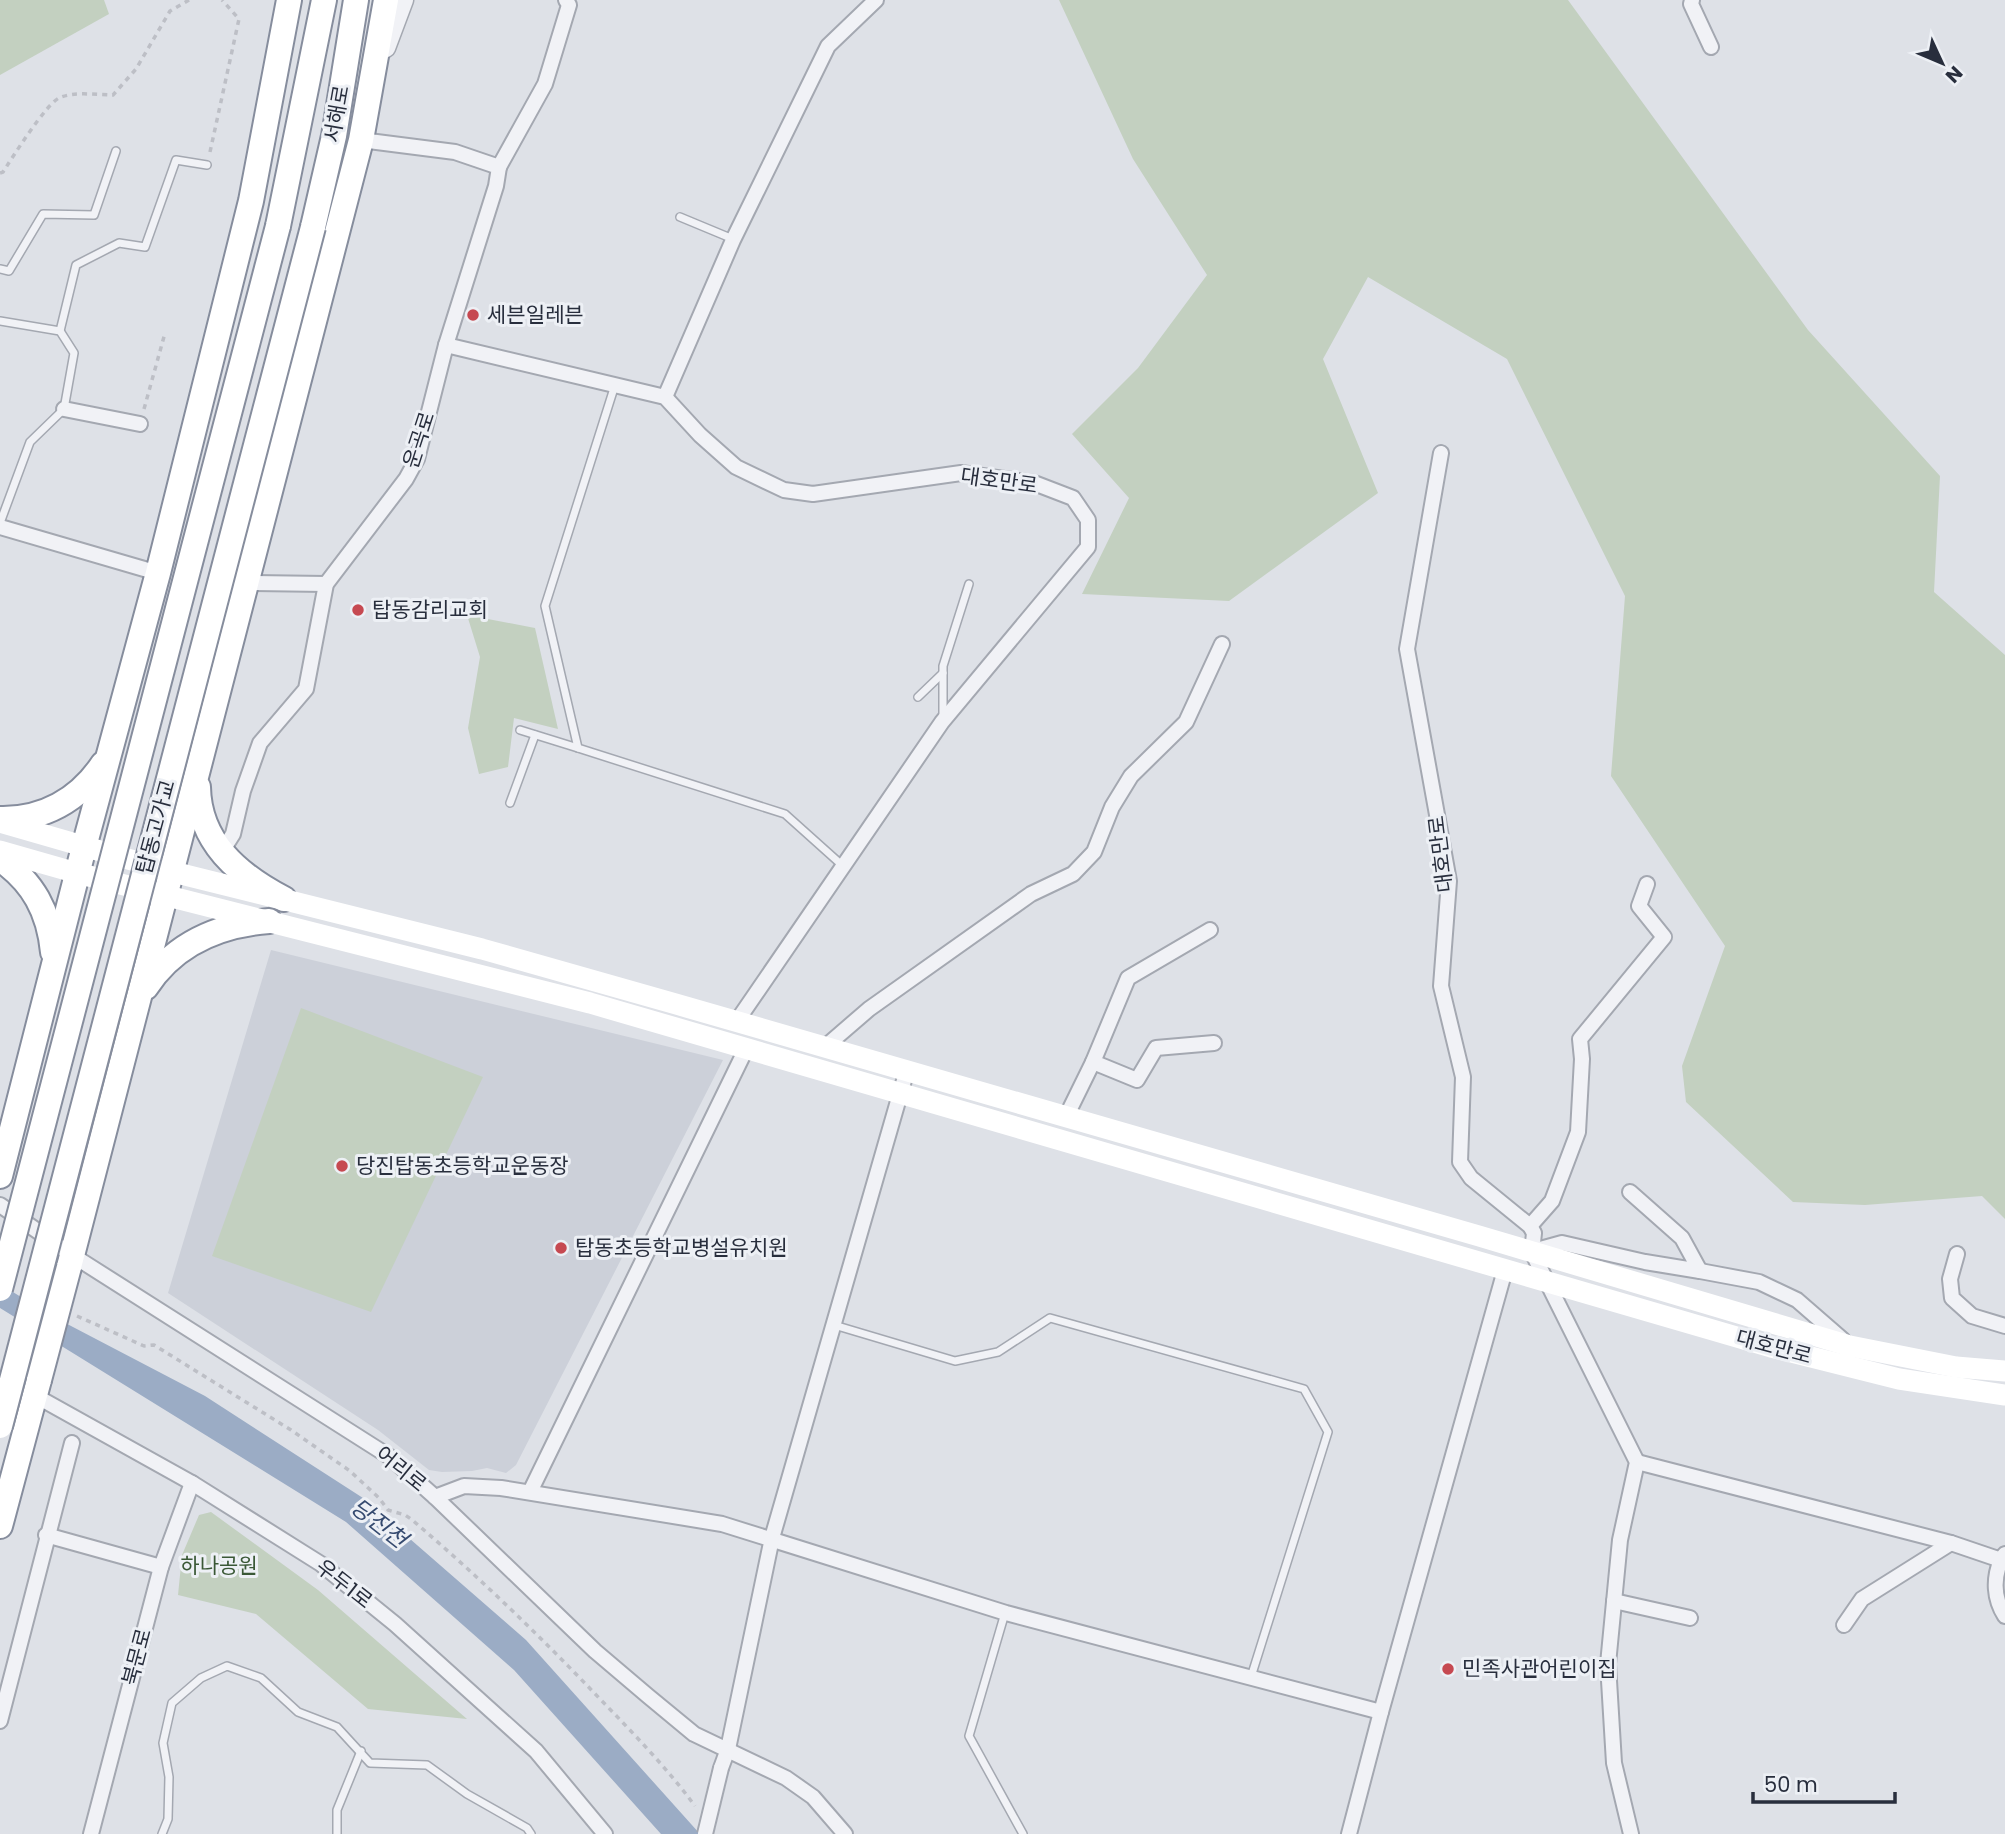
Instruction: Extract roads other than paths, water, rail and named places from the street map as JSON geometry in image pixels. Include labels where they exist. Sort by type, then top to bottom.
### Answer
[{"type":"highway","points":[[0,1176],[77,873],[158,573],[251,201],[289,0]]},
{"type":"highway","name":"서해로","points":[[278,226],[324,0]]},
{"type":"highway","name":"서해로","points":[[313,227],[334,136],[356,0]]},
{"type":"highway","points":[[0,1526],[173,872],[360,140],[386,0]]},
{"type":"highway","name":"탑동고가교","points":[[0,1289],[278,226]]},
{"type":"highway","name":"탑동고가교","points":[[0,1426],[313,227]]},
{"type":"highway","points":[[0,820],[41,814],[66,802],[88,784],[109,755]]},
{"type":"highway","points":[[201,757],[198,786],[200,811],[211,839],[221,853],[250,879],[284,899]]},
{"type":"highway","points":[[0,859],[25,880],[42,905],[51,939],[52,973]]},
{"type":"highway","points":[[137,1007],[152,978],[183,947],[223,929],[269,920]]},
{"type":"main road","points":[[0,820],[173,872],[482,949],[1066,1117],[1532,1237]]},
{"type":"main road","name":"대호만로","points":[[0,851],[166,896],[590,1003],[1771,1347],[1899,1379],[2005,1395]]},
{"type":"main road","name":"대호만로","points":[[1532,1237],[1850,1346],[1956,1367],[2005,1371]]},
{"type":"street","points":[[369,94],[404,0]]},
{"type":"street","name":"운곡로","points":[[221,853],[233,834],[243,791],[260,743],[306,689],[326,584],[406,479],[417,459],[446,345],[496,186],[499,167],[545,84],[569,5],[566,0]]},
{"type":"street","points":[[446,345],[665,397],[733,240],[828,46],[876,0]]},
{"type":"street","points":[[1692,0],[1691,4],[1711,47]]},
{"type":"street","points":[[360,140],[455,152],[499,167]]},
{"type":"street","name":"대호만로","points":[[665,397],[736,467],[784,490],[813,494],[961,473],[1034,483],[1073,498],[1088,520],[1088,547],[943,720],[737,1021]]},
{"type":"street","points":[[64,409],[140,424]]},
{"type":"street","name":"대호만로","points":[[1441,453],[1408,649],[1449,881],[1441,986],[1463,1077],[1460,1162],[1471,1178],[1532,1237],[1547,1282],[1637,1462]]},
{"type":"street","points":[[0,525],[158,573]]},
{"type":"street","points":[[247,583],[326,584]]},
{"type":"street","points":[[825,1047],[869,1009],[1031,894],[1073,874],[1094,852],[1112,807],[1131,776],[1186,722],[1222,644]]},
{"type":"street","points":[[1532,1237],[1552,1201],[1578,1132],[1582,1059],[1580,1039],[1664,937],[1639,906],[1647,884]]},
{"type":"street","points":[[1066,1117],[1093,1062],[1128,978],[1210,930]]},
{"type":"street","points":[[1093,1062],[1137,1080],[1156,1048],[1214,1043]]},
{"type":"street","points":[[530,1492],[746,1049]]},
{"type":"street","points":[[705,1834],[720,1768],[728,1749],[772,1538],[906,1070]]},
{"type":"street","points":[[1630,1192],[1682,1238],[1700,1270]]},
{"type":"street","name":"어리로","points":[[0,1205],[39,1233],[71,1261],[390,1457],[435,1496],[606,1660],[694,1734],[786,1778],[814,1797],[845,1834]]},
{"type":"street","name":"대호만로","points":[[1532,1237],[1645,1262],[1759,1282],[1797,1300],[1850,1346]]},
{"type":"street","points":[[1957,1254],[1950,1279],[1952,1298],[1972,1316],[2005,1326]]},
{"type":"street","points":[[1349,1834],[1505,1270]]},
{"type":"street","name":"우두1로","points":[[37,1388],[321,1564],[395,1623],[536,1751],[606,1834]]},
{"type":"street","points":[[0,1721],[46,1535],[72,1443]]},
{"type":"street","points":[[1631,1834],[1614,1763],[1608,1664],[1620,1540],[1637,1462],[2003,1557],[1995,1574],[1998,1604],[2005,1616]]},
{"type":"street","name":"북문로","points":[[91,1834],[161,1567],[192,1483]]},
{"type":"street","points":[[435,1496],[464,1486],[530,1492],[709,1522],[772,1538],[1006,1612],[1381,1712]]},
{"type":"street","points":[[46,1535],[161,1567]]},
{"type":"street","points":[[1844,1625],[1862,1599],[1951,1543]]},
{"type":"street","points":[[1614,1601],[1690,1618]]},
{"type":"lane","points":[[0,269],[9,271],[43,214],[94,215],[116,150]]},
{"type":"lane","points":[[0,525],[30,442],[64,409],[74,353],[60,331],[76,265],[118,243],[145,247],[176,160],[207,165]]},
{"type":"lane","points":[[680,216],[733,240]]},
{"type":"lane","points":[[0,321],[60,331]]},
{"type":"lane","points":[[578,748],[545,606],[615,385]]},
{"type":"lane","points":[[943,720],[943,673],[969,584]]},
{"type":"lane","points":[[918,697],[943,673]]},
{"type":"lane","points":[[520,730],[786,814],[843,866]]},
{"type":"lane","points":[[510,803],[535,735]]},
{"type":"lane","points":[[833,1325],[956,1361],[998,1352],[1050,1318],[1304,1389],[1328,1433],[1251,1678]]},
{"type":"lane","points":[[1006,1612],[969,1736],[1023,1834]]},
{"type":"lane","points":[[162,1834],[168,1819],[169,1777],[163,1743],[172,1703],[201,1678],[227,1666],[261,1678],[298,1712],[337,1727],[370,1763],[427,1765],[467,1794],[527,1828],[531,1834]]},
{"type":"lane","points":[[337,1834],[337,1810],[361,1751]]},
{"type":"water","name":"당진천","points":[[0,1284],[50,1315],[205,1396],[363,1498],[526,1640],[700,1834],[661,1834],[514,1670],[346,1522],[0,1308]]},
{"type":"place","name":"세븐일레븐","points":[[473,315]]},
{"type":"place","name":"탑동감리교회","points":[[358,610]]},
{"type":"place","name":"당진탑동초등학교운동장","points":[[342,1166]]},
{"type":"place","name":"탑동초등학교병설유치원","points":[[561,1248]]},
{"type":"place","name":"민족사관어린이집","points":[[1448,1669]]},
{"type":"park label","name":"하나공원","points":[[219,1566]]}]
